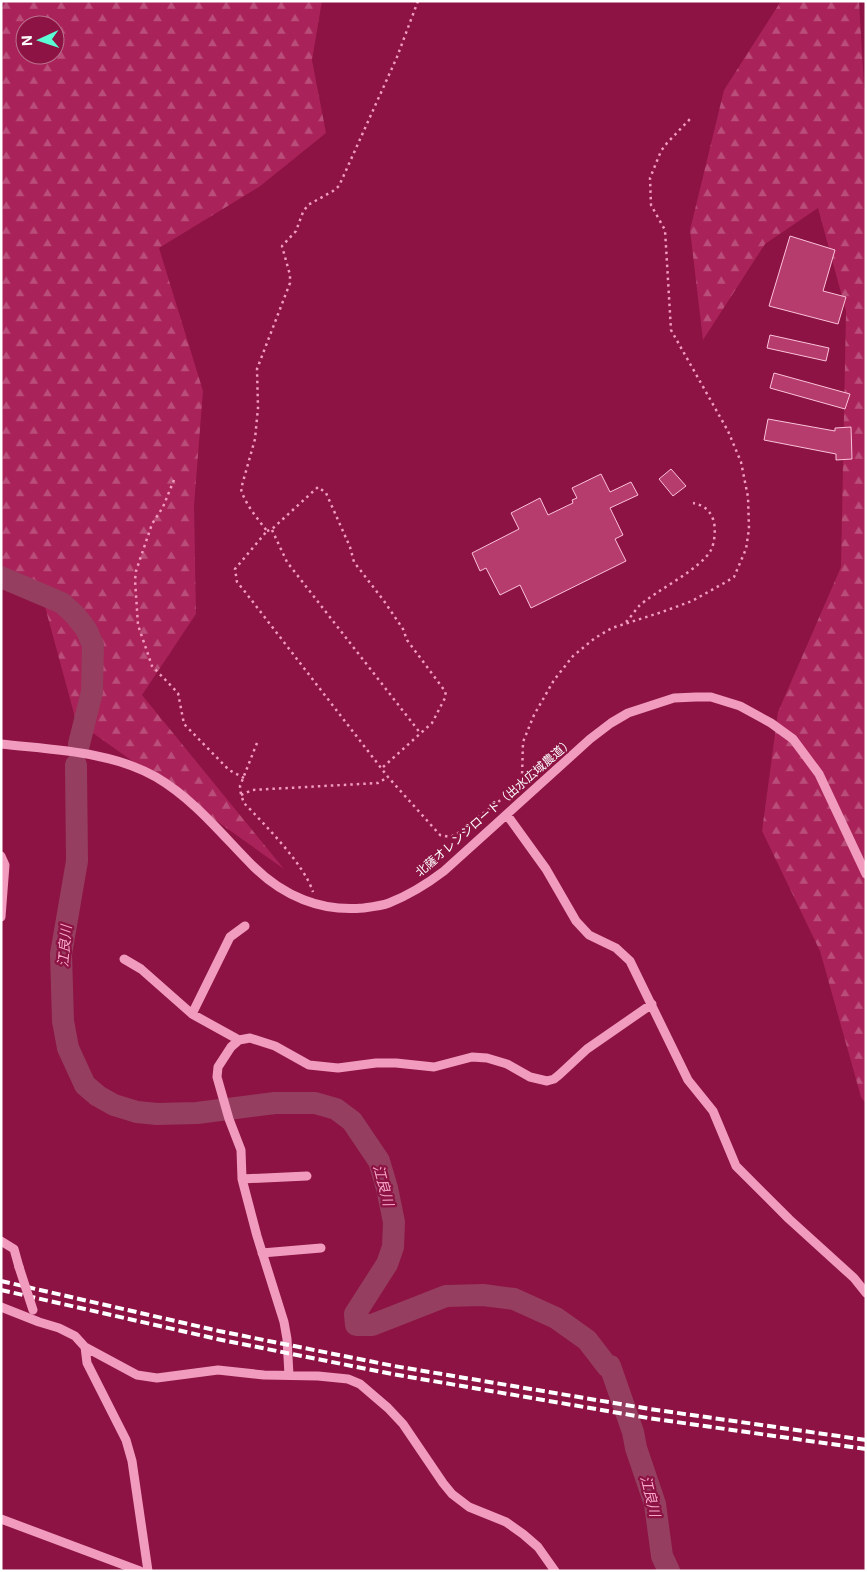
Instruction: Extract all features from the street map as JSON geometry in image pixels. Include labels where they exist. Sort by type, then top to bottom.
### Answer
[{"type":"street","name":"北薩オレンジロード（出水広域農道）","points":[[1,744],[86,754],[133,765],[182,793],[208,817],[268,880],[299,898],[318,905],[338,909],[373,907],[388,904],[419,889],[444,871],[590,739],[628,713],[674,698],[711,697],[740,706],[771,723],[793,739],[819,774],[866,874]]},
{"type":"street","points":[[507,814],[546,869],[576,921],[589,935],[616,948],[630,962],[688,1080],[713,1111],[736,1166],[789,1219],[854,1278],[866,1293]]},
{"type":"street","points":[[1,856],[5,866],[1,917]]},
{"type":"street","points":[[192,1014],[230,937],[245,926]]},
{"type":"street","points":[[124,959],[141,969],[192,1014],[239,1040]]},
{"type":"street","points":[[289,1375],[284,1322],[262,1253],[242,1179],[241,1150],[229,1119],[217,1077],[218,1067],[231,1047],[239,1040],[250,1038],[263,1041],[309,1064],[338,1068],[376,1063],[434,1067],[472,1057],[487,1058],[507,1064],[530,1077],[547,1081],[559,1076],[587,1049],[652,1004]]},
{"type":"street","points":[[242,1179],[308,1176]]},
{"type":"street","points":[[1,1241],[14,1249],[33,1310],[39,1322]]},
{"type":"street","points":[[262,1253],[321,1248]]},
{"type":"street","points":[[1,1307],[59,1328],[75,1336],[84,1347],[138,1375],[157,1378],[218,1370],[318,1376],[348,1379],[360,1384],[403,1424],[442,1483],[452,1494],[469,1507],[506,1522],[523,1534],[538,1547],[555,1571]]},
{"type":"street","points":[[84,1347],[88,1364],[126,1440],[132,1461],[148,1571]]},
{"type":"street","points":[[1,1519],[140,1571]]},
{"type":"path","points":[[267,530],[256,518],[241,489],[255,439],[258,408],[257,369],[290,283],[290,275],[282,246],[296,231],[302,212],[308,205],[339,186],[397,57],[418,1]]},
{"type":"path","points":[[382,768],[432,723],[446,696],[445,691],[407,640],[403,629],[354,562],[350,547],[326,493],[318,487],[272,529],[267,530],[235,570],[238,582],[388,777],[437,832],[445,837],[457,834],[507,795],[513,794],[526,798],[522,777],[523,742],[534,715],[554,680],[573,656],[595,638],[612,628],[692,601],[734,576],[746,549],[749,529],[748,496],[741,462],[728,431],[671,330],[664,230],[651,204],[650,178],[658,158],[666,143],[690,119]]},
{"type":"path","points":[[174,480],[163,508],[152,524],[136,571],[138,625],[152,666],[178,694],[184,724],[230,770],[244,778]]},
{"type":"path","points":[[625,624],[638,607],[702,560],[711,550],[714,542],[715,524],[712,516],[708,509],[700,504],[693,503]]},
{"type":"path","points":[[272,529],[287,562],[421,734]]},
{"type":"path","points":[[257,743],[240,786],[244,803],[279,840],[310,882],[318,905]]},
{"type":"path","points":[[241,795],[252,790],[378,783],[388,777]]},
{"type":"green space","points":[[1,1],[322,1],[312,60],[326,133],[259,187],[159,248],[203,391],[194,506],[196,614],[142,695],[284,869],[76,721],[44,603],[1,566]]},
{"type":"green space","points":[[781,1],[859,1],[864,87],[866,91],[866,1104],[861,1097],[820,951],[762,831],[778,712],[841,567],[846,311],[818,208],[765,244],[703,340],[690,230],[724,90]]},
{"type":"building","points":[[790,236],[835,250],[823,291],[846,297],[838,324],[769,306]]},
{"type":"building","points":[[770,335],[829,348],[826,361],[767,348]]},
{"type":"building","points":[[774,373],[850,394],[845,409],[770,388]]},
{"type":"building","points":[[768,419],[835,431],[835,428],[851,427],[852,459],[836,460],[836,454],[764,440]]},
{"type":"building","points":[[671,469],[686,486],[673,496],[659,479]]},
{"type":"building","points":[[601,474],[610,492],[631,482],[638,495],[610,508],[623,535],[615,539],[626,561],[531,608],[520,585],[500,595],[486,568],[480,571],[472,553],[519,529],[511,513],[540,498],[548,515],[573,503],[572,500],[577,498],[572,488]]},
{"type":"waterway","name":"江良川","points":[[1,577],[62,603],[86,629],[93,645],[92,692],[79,744]]},
{"type":"waterway","name":"江良川","points":[[76,765],[77,861],[61,954],[63,1021],[68,1048],[85,1085],[98,1096],[114,1105],[137,1112],[157,1114],[197,1113],[275,1103],[315,1103],[336,1109],[352,1121],[379,1161],[394,1222],[393,1247],[387,1264],[355,1314],[356,1325],[372,1325],[446,1296],[483,1295],[514,1299],[556,1318],[587,1340],[607,1366],[610,1366],[655,1504],[662,1556],[669,1571]]},
{"type":"railway","points":[[1,1281],[219,1331],[394,1366],[650,1409],[866,1440]]},
{"type":"railway","points":[[1,1290],[217,1339],[392,1374],[648,1418],[866,1449]]}]
